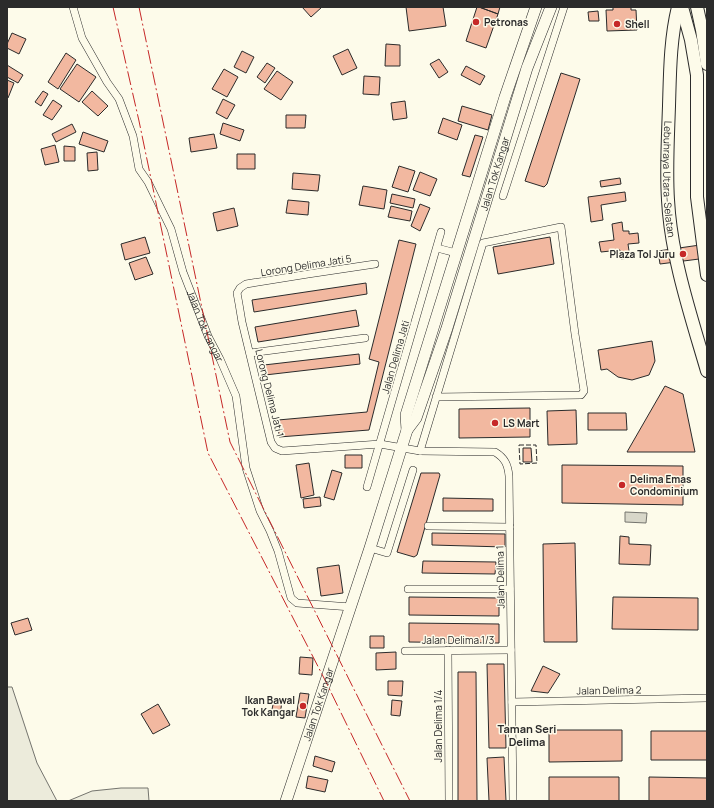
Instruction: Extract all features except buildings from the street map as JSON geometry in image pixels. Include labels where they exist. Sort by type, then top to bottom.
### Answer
[{"type":"highway","name":"Lebuhraya Utara–Selatan","points":[[678,7],[672,40],[670,73],[668,201],[675,254],[707,371]]},
{"type":"highway","points":[[682,7],[691,40],[697,75],[697,198],[707,275]]},
{"type":"highway","points":[[697,7],[707,64]]},
{"type":"highway","points":[[661,62],[670,73]]},
{"type":"main road","name":"Jalan Tok Kangar","points":[[407,430],[406,415],[505,97],[536,7]]},
{"type":"main road","name":"Jalan Tok Kangar","points":[[286,801],[351,607],[407,430],[416,418],[451,329],[534,70],[551,7]]},
{"type":"street","name":"Jalan Tok Kangar","points":[[73,7],[82,38],[107,82],[119,99],[133,136],[139,169],[148,182],[171,229],[183,272],[205,329],[236,396],[246,468],[260,512],[278,551],[292,598],[298,603],[351,607]]},
{"type":"street","name":"Jalan Tok Kangar","points":[[503,196],[534,70],[564,7]]},
{"type":"street","points":[[420,451],[436,397],[451,329],[483,243],[561,227],[584,391],[583,393],[581,395],[436,397]]},
{"type":"street","name":"Jalan Delima Jati","points":[[367,487],[441,232]]},
{"type":"street","points":[[437,248],[456,253]]},
{"type":"street","name":"Lorong Delima Jati 5","points":[[240,288],[246,284],[375,264]]},
{"type":"street","name":"Lorong Delima Jati 1","points":[[240,288],[237,293],[239,304],[271,442],[275,448],[282,451],[380,444],[401,448]]},
{"type":"street","points":[[250,353],[365,338]]},
{"type":"street","name":"Jalan Delima 1","points":[[401,448],[420,451],[495,452],[503,457],[508,468],[513,801]]},
{"type":"street","points":[[370,548],[387,553],[412,470]]},
{"type":"street","points":[[428,526],[510,527]]},
{"type":"street","points":[[408,589],[510,589]]},
{"type":"street","name":"Jalan Delima 1/3","points":[[405,650],[511,650]]},
{"type":"street","name":"Jalan Delima 1/4","points":[[448,650],[449,801]]},
{"type":"street","name":"Jalan Delima 2","points":[[512,702],[707,698]]},
{"type":"shaded area","points":[[625,512],[647,513],[646,523],[625,522]]},
{"type":"shaded area","points":[[7,687],[12,687],[37,763],[57,801],[7,801]]},
{"type":"shaded area","points":[[121,788],[148,788],[149,801],[68,801],[92,791]]},
{"type":"fence","points":[[519,445],[536,445],[537,463],[520,464],[519,445]]},
{"type":"power","points":[[113,7],[139,121],[208,453],[326,682],[384,801]]},
{"type":"power","points":[[139,7],[230,442],[410,801]]},
{"type":"place","name":"Petronas","points":[[476,22]]},
{"type":"place","name":"Shell","points":[[617,24]]},
{"type":"place","name":"Plaza Tol Juru","points":[[683,254]]},
{"type":"place","name":"LS Mart","points":[[495,423]]},
{"type":"place","name":"Delima Emas Condominium","points":[[622,485]]},
{"type":"place","name":"Ikan Bawal Tok Kangar","points":[[303,706]]},
{"type":"district","name":"Taman Seri Delima","points":[[527,735]]}]
